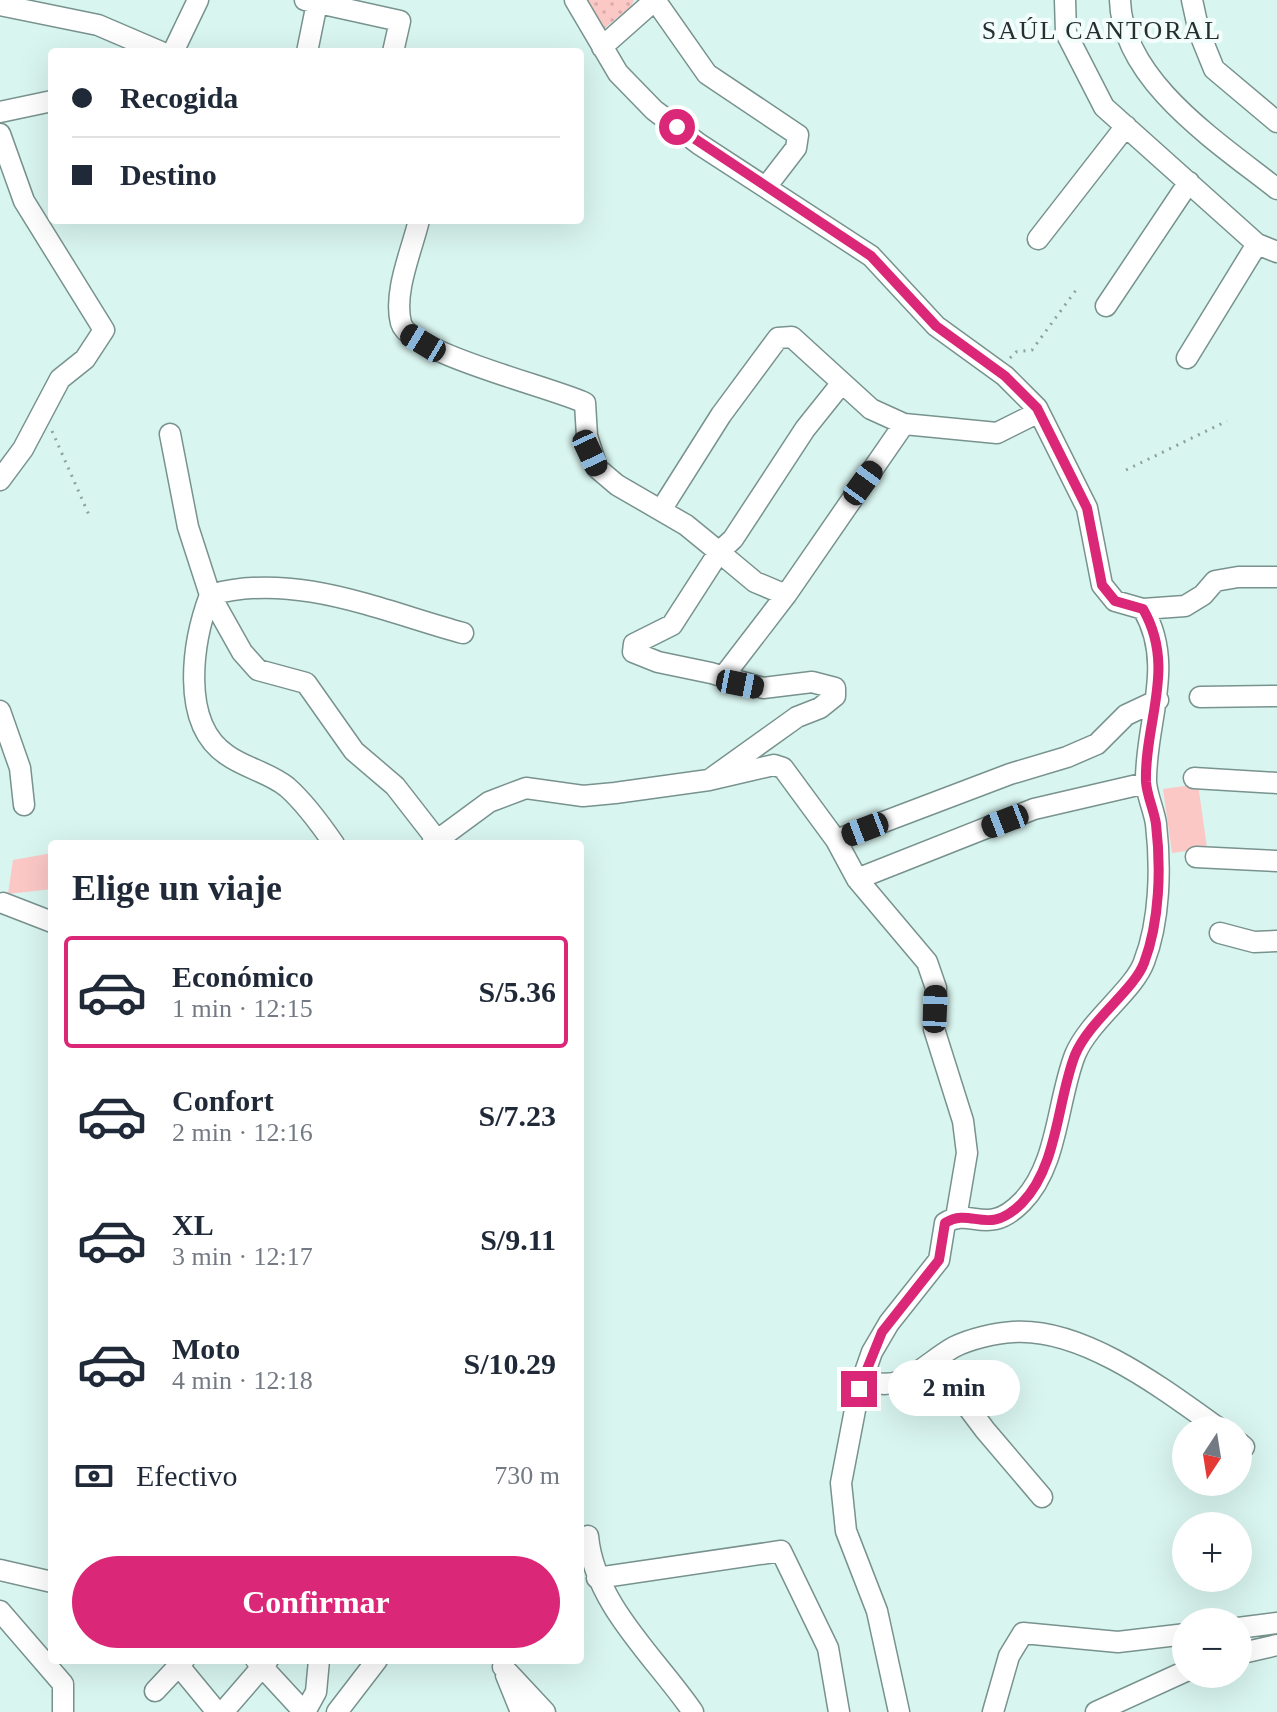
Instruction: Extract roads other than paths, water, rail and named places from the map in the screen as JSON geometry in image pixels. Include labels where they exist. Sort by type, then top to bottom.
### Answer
[{"type":"street","points":[[175,48],[198,0]]},
{"type":"street","points":[[575,0],[618,73],[654,110],[699,144],[871,256],[936,326],[1005,376],[1039,412],[1087,508],[1102,585],[1115,601],[1143,609],[1185,606],[1203,595],[1215,581],[1238,577],[1277,577]]},
{"type":"street","points":[[602,47],[655,0],[707,74],[798,135],[796,148],[766,187]]},
{"type":"street","points":[[1065,0],[1066,33],[1104,107],[1257,244],[1277,252]]},
{"type":"street","points":[[1120,0],[1120,16],[1134,52],[1156,86],[1277,189]]},
{"type":"street","points":[[1192,0],[1199,32],[1214,69],[1277,122]]},
{"type":"street","points":[[307,48],[311,1],[400,21],[394,48]]},
{"type":"street","points":[[0,5],[98,25],[152,48]]},
{"type":"street","points":[[0,112],[48,102]]},
{"type":"street","points":[[1038,239],[1126,126]]},
{"type":"street","points":[[0,134],[24,201],[104,330],[85,359],[60,379],[40,420],[0,480]]},
{"type":"street","points":[[1106,306],[1189,182]]},
{"type":"street","points":[[418,224],[403,285],[401,322],[406,332],[441,353],[585,403],[587,436],[597,468],[617,485],[661,510],[755,582],[786,595]]},
{"type":"street","points":[[1187,358],[1257,244]]},
{"type":"street","points":[[661,510],[721,415],[778,338],[792,337],[871,409],[904,424],[997,433],[1039,412]]},
{"type":"street","points":[[709,780],[797,717],[820,708],[835,696],[835,688],[828,684],[787,683],[763,688],[658,662],[633,652],[634,644],[672,625],[805,429],[841,384]]},
{"type":"street","points":[[723,677],[786,595],[904,424]]},
{"type":"street","points":[[170,434],[188,527],[210,595],[242,652],[258,670],[306,683],[354,751],[395,786],[433,840]]},
{"type":"street","points":[[210,595],[239,587],[306,590],[463,633]]},
{"type":"street","points":[[210,595],[197,631],[195,696],[199,718],[224,754],[288,788],[331,840]]},
{"type":"street","points":[[899,1712],[877,1611],[848,1538],[841,1511],[843,1470],[863,1379],[882,1332],[939,1260],[944,1246],[942,1227],[956,1218],[981,1223],[997,1220],[1021,1203],[1036,1185],[1076,1052],[1103,1012],[1144,965],[1152,933],[1159,870],[1156,821],[1146,783],[1158,700],[1158,641],[1143,609]]},
{"type":"street","points":[[1200,697],[1277,696]]},
{"type":"street","points":[[836,840],[1097,744],[1126,715],[1158,700]]},
{"type":"street","points":[[0,711],[20,768],[24,805]]},
{"type":"street","points":[[437,840],[489,802],[526,788],[583,796],[709,780],[774,765],[783,768],[836,840],[857,879],[927,962],[936,988],[934,1029],[963,1121],[967,1153],[956,1218]]},
{"type":"street","points":[[1194,778],[1277,783]]},
{"type":"street","points":[[857,879],[1034,809],[1146,783]]},
{"type":"street","points":[[1196,857],[1277,861]]},
{"type":"street","points":[[3,903],[48,920]]},
{"type":"street","points":[[1220,933],[1254,942],[1277,941]]},
{"type":"street","points":[[863,1379],[884,1386],[903,1382],[956,1346],[992,1335],[1014,1332],[1050,1335],[1115,1361],[1199,1416]]},
{"type":"street","points":[[934,1362],[985,1430],[1042,1497]]},
{"type":"street","points":[[588,1536],[590,1560],[597,1578],[626,1623],[693,1712]]},
{"type":"street","points":[[597,1578],[781,1551],[828,1648],[839,1712]]},
{"type":"street","points":[[0,1570],[48,1581]]},
{"type":"street","points":[[0,1611],[63,1684],[66,1696],[63,1712]]},
{"type":"street","points":[[1252,1626],[1277,1623]]},
{"type":"street","points":[[993,1712],[1009,1656],[1023,1633],[1118,1642],[1172,1636]]},
{"type":"street","points":[[1252,1651],[1277,1645]]},
{"type":"street","points":[[155,1691],[180,1664]]},
{"type":"street","points":[[182,1664],[220,1712],[260,1664]]},
{"type":"street","points":[[264,1664],[304,1712],[316,1692],[319,1664]]},
{"type":"street","points":[[337,1712],[374,1664]]},
{"type":"street","points":[[504,1664],[521,1712]]},
{"type":"street","points":[[504,1664],[545,1712]]},
{"type":"street","points":[[1096,1712],[1172,1677]]},
{"type":"district","name":"SAÚL CANTORAL","points":[[1102,30]]}]
